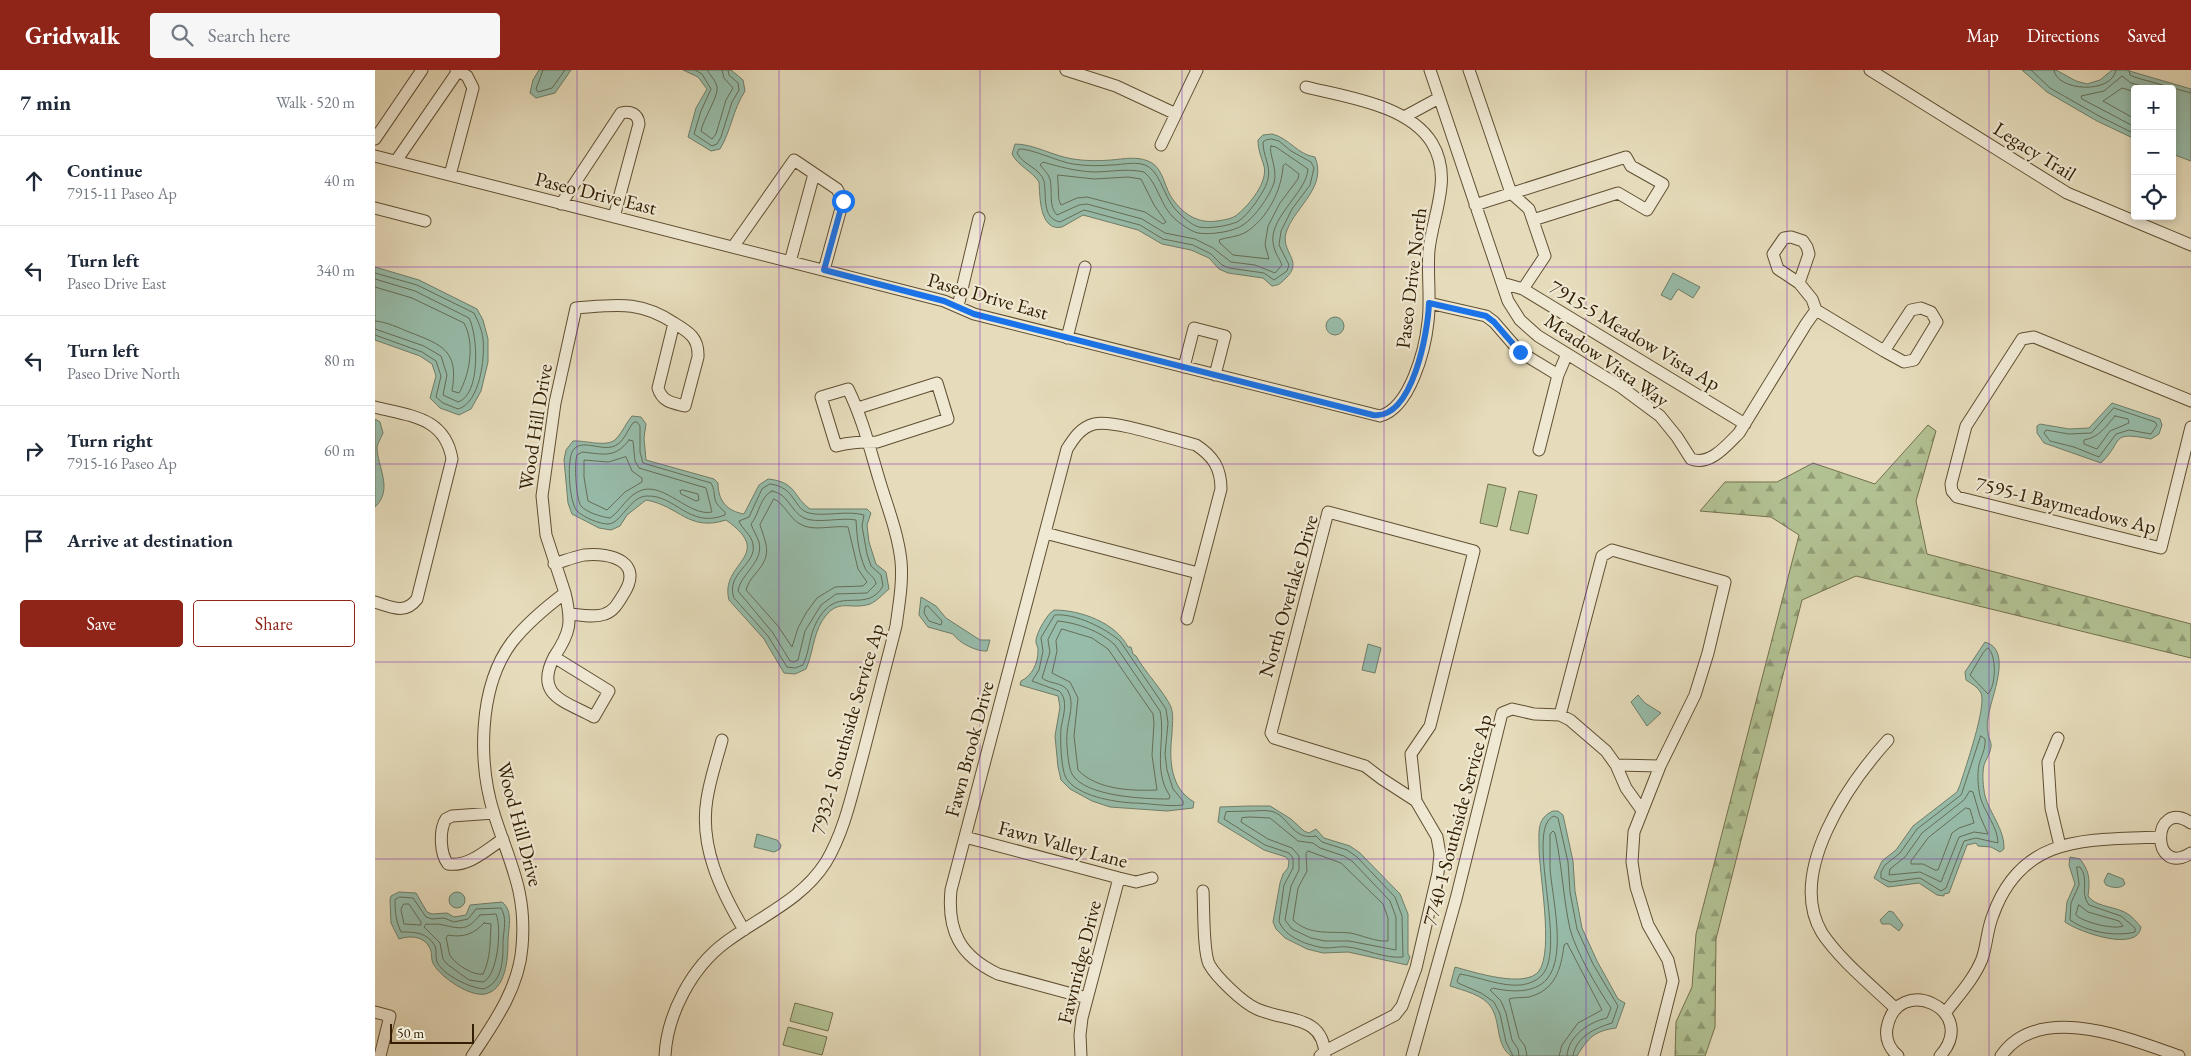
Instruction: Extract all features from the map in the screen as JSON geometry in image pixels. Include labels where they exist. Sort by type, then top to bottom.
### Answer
[{"type":"street","points":[[375,139],[422,70]]},
{"type":"street","points":[[1065,70],[1116,86],[1175,114]]},
{"type":"street","points":[[1161,145],[1197,70]]},
{"type":"street","name":"Meadow Vista Way","points":[[1430,70],[1508,301],[1520,320],[1538,336],[1621,387],[1660,416],[1677,436],[1691,458],[1701,461],[1708,459],[1727,445],[1745,424],[1805,324],[1816,310]]},
{"type":"street","points":[[1469,70],[1511,193],[1525,205],[1533,220],[1545,256],[1523,289]]},
{"type":"street","name":"Legacy Trail","points":[[1870,70],[2067,193],[2191,245]]},
{"type":"street","points":[[396,162],[457,71],[467,76],[473,88],[450,175]]},
{"type":"street","name":"Paseo Drive North","points":[[1307,87],[1382,106],[1404,117],[1427,135],[1443,168],[1441,194],[1429,250],[1428,322],[1419,360],[1405,392],[1396,407],[1388,413]]},
{"type":"street","points":[[1404,117],[1439,98]]},
{"type":"street","points":[[561,204],[621,113],[628,112],[635,114],[639,118],[639,124],[614,216]]},
{"type":"street","name":"Paseo Drive East","points":[[375,156],[824,270],[958,306],[974,314],[1067,338],[1373,415],[1380,416],[1388,413]]},
{"type":"street","points":[[1475,205],[1627,156],[1631,166],[1663,184],[1647,210],[1619,194],[1533,220]]},
{"type":"street","points":[[733,247],[794,160],[837,189],[843,201],[824,270]]},
{"type":"street","points":[[1443,168],[1461,165]]},
{"type":"street","points":[[790,262],[814,174]]},
{"type":"street","points":[[375,208],[425,221]]},
{"type":"street","points":[[958,306],[979,218]]},
{"type":"street","points":[[1067,338],[1085,267]]},
{"type":"street","name":"7915-5 Meadow Vista Ap","points":[[1502,283],[1523,289],[1745,424]]},
{"type":"street","points":[[1799,283],[1812,299],[1816,310],[1883,351],[1904,362],[1914,360],[1937,322],[1931,312],[1921,308],[1911,310],[1883,351]]},
{"type":"street","points":[[1429,303],[1486,316],[1494,322],[1520,352],[1558,375]]},
{"type":"street","name":"Wood Hill Drive","points":[[472,1056],[504,1005],[513,984],[522,948],[523,909],[520,890],[494,813],[486,781],[483,754],[487,707],[491,688],[510,644],[540,612],[565,593],[554,564],[542,515],[543,478],[555,403],[576,308],[625,304],[650,310],[674,323]]},
{"type":"street","points":[[674,323],[693,334],[699,349],[685,406],[665,400],[660,395],[658,388],[674,323]]},
{"type":"street","points":[[1184,367],[1194,328],[1210,332],[1225,336],[1215,375]]},
{"type":"street","name":"7595-1 Baymeadows Ap","points":[[2191,401],[2034,337],[2022,339],[1965,426],[1951,484],[1952,491],[1957,497],[2161,548],[2191,427]]},
{"type":"street","points":[[1539,450],[1558,375],[1567,354]]},
{"type":"street","points":[[937,383],[948,419],[877,442],[856,441],[836,446],[821,397],[848,389],[858,408],[937,383]]},
{"type":"street","points":[[375,407],[419,418],[431,424],[441,432],[447,441],[452,459],[417,599],[407,608],[399,610],[375,602]]},
{"type":"street","name":"7932-1 Southside Service Ap","points":[[665,1056],[668,1033],[683,994],[709,958],[724,943],[787,904],[802,891],[825,863],[834,847],[848,809],[896,626],[901,579],[899,547],[858,408]]},
{"type":"street","name":"Fawn Brook Drive","points":[[1087,998],[998,974],[974,960],[963,949],[956,936],[949,906],[951,890],[1067,450],[1080,431],[1096,424],[1116,425],[1196,446],[1207,452],[1215,462],[1221,479],[1221,489],[1198,573]]},
{"type":"street","name":"North Overlake Drive","points":[[1328,512],[1474,551],[1430,726],[1411,754],[1416,801],[1365,766],[1274,738],[1271,733],[1328,512]]},
{"type":"street","points":[[1045,533],[1198,573],[1187,618]]},
{"type":"street","points":[[1641,809],[1626,788],[1616,765],[1598,743],[1561,715],[1602,556],[1612,550],[1725,582],[1709,653],[1695,695],[1641,809],[1634,832],[1632,851],[1633,877],[1645,916],[1668,960],[1673,981],[1654,1056]]},
{"type":"street","points":[[554,564],[582,556],[607,555],[627,565],[631,573],[628,587],[614,609],[605,614],[593,616],[570,614]]},
{"type":"street","points":[[554,657],[609,691],[594,717],[551,693],[547,686],[546,676],[554,657],[567,636],[570,614],[565,593]]},
{"type":"street","name":"7740-1 Southside Service Ap","points":[[1412,1056],[1456,899],[1502,712],[1512,709],[1534,714],[1561,715]]},
{"type":"street","points":[[2059,738],[2048,762],[2051,808],[2060,846]]},
{"type":"street","points":[[722,740],[707,800],[707,845],[721,887],[744,930]]},
{"type":"street","points":[[1888,740],[1867,762],[1845,794],[1826,830],[1815,868],[1812,884],[1812,901],[1821,931],[1831,945],[1896,1009]]},
{"type":"street","points":[[1616,765],[1661,766]]},
{"type":"street","points":[[1203,892],[1209,964],[1221,979],[1250,1006],[1289,1018],[1316,1029],[1322,1037],[1323,1054],[1395,1015],[1402,1006],[1416,968],[1438,873],[1440,854],[1437,837],[1416,801]]},
{"type":"street","points":[[494,813],[452,816],[446,819],[441,831],[444,859],[448,864],[466,863],[503,839]]},
{"type":"street","points":[[2191,822],[2181,818],[2169,821],[2160,830],[2159,836],[2162,849],[2167,854],[2179,858],[2191,853]]},
{"type":"street","points":[[1945,1013],[1977,970],[1984,953],[1993,913],[2013,879],[2029,863],[2060,846],[2092,839],[2159,836]]},
{"type":"street","name":"Fawn Valley Lane","points":[[965,837],[1136,882],[1152,878]]},
{"type":"street","name":"Fawnridge Drive","points":[[1081,1056],[1080,1035],[1087,998],[1119,878]]},
{"type":"street","points":[[1898,1056],[1888,1043],[1886,1032],[1888,1021],[1896,1009],[1911,1000],[1922,999],[1932,1002],[1945,1013],[1951,1026],[1951,1037],[1947,1047],[1940,1056]]},
{"type":"street","points":[[375,1012],[390,1016],[380,1056]]},
{"type":"street","points":[[2001,1056],[2017,1041],[2028,1035],[2059,1027],[2125,1037],[2179,1056]]},
{"type":"green space","points":[[1928,425],[1936,431],[1916,501],[1927,554],[2191,624],[2191,658],[1856,576],[1802,600],[1716,939],[1715,1027],[1705,1056],[1675,1056],[1676,1022],[1692,987],[1696,934],[1799,535],[1771,517],[1700,511],[1725,482],[1777,482],[1813,463],[1875,484]]},
{"type":"green space","points":[[1488,484],[1506,488],[1497,527],[1480,523]]},
{"type":"green space","points":[[1519,491],[1537,495],[1528,534],[1510,530]]},
{"type":"green space","points":[[795,1003],[833,1013],[828,1031],[790,1021]]},
{"type":"green space","points":[[788,1027],[827,1037],[822,1055],[783,1045]]},
{"type":"water","points":[[539,70],[571,70],[555,93],[536,98],[530,93],[533,80]]},
{"type":"water","points":[[683,70],[731,70],[743,80],[745,91],[720,149],[711,151],[688,137],[696,108],[707,89],[698,77]]},
{"type":"water","points":[[2022,70],[2056,70],[2076,81],[2087,84],[2100,80],[2112,70],[2126,70],[2191,89],[2191,161],[2176,155],[2176,85],[2131,85],[2131,137],[2097,121],[2047,92]]},
{"type":"water","points":[[1272,134],[1284,139],[1303,153],[1315,157],[1318,168],[1314,187],[1287,230],[1285,238],[1293,266],[1291,272],[1281,283],[1272,286],[1263,278],[1228,273],[1219,269],[1209,258],[1191,250],[1162,244],[1138,230],[1083,215],[1062,227],[1054,227],[1049,224],[1042,211],[1039,182],[1012,154],[1015,144],[1029,146],[1078,160],[1143,159],[1157,167],[1170,195],[1184,212],[1203,221],[1217,221],[1236,216],[1248,205],[1261,186],[1265,172],[1258,140],[1263,135]]},
{"type":"water","points":[[375,267],[419,280],[477,309],[483,320],[488,339],[488,362],[481,391],[471,409],[459,415],[440,408],[430,398],[436,376],[432,364],[420,356],[375,340]]},
{"type":"water","points":[[1673,273],[1700,287],[1693,298],[1678,289],[1671,300],[1661,295]]},
{"type":"water","points":[[1335,317],[1341,320],[1344,326],[1341,332],[1335,335],[1329,332],[1326,326],[1329,320]]},
{"type":"water","points":[[2112,403],[2160,419],[2162,425],[2159,434],[2151,439],[2128,436],[2119,439],[2101,463],[2044,443],[2037,433],[2037,426],[2040,424],[2069,429],[2089,428]]},
{"type":"water","points":[[632,416],[641,417],[646,424],[644,438],[646,460],[714,479],[718,483],[722,500],[728,508],[738,513],[744,514],[759,485],[768,479],[789,486],[810,509],[867,509],[871,513],[867,525],[869,542],[876,564],[886,572],[889,589],[870,604],[863,606],[839,606],[828,613],[819,627],[806,669],[795,674],[784,673],[764,639],[729,600],[728,587],[731,577],[747,551],[747,542],[740,532],[726,520],[713,523],[693,521],[667,507],[646,500],[627,515],[620,526],[611,530],[599,528],[572,514],[568,503],[564,460],[566,450],[573,441],[612,442],[618,437]]},
{"type":"water","points":[[375,419],[380,422],[383,433],[377,447],[384,485],[381,500],[375,507]]},
{"type":"water","points":[[921,597],[936,606],[946,618],[980,640],[990,640],[987,651],[978,650],[959,641],[953,634],[928,627],[919,615]]},
{"type":"water","points":[[1054,610],[1075,612],[1097,620],[1115,631],[1128,647],[1131,647],[1133,654],[1160,689],[1171,707],[1173,720],[1171,763],[1180,789],[1194,802],[1193,808],[1167,811],[1110,807],[1092,801],[1070,789],[1061,780],[1055,736],[1060,707],[1058,696],[1020,685],[1021,681],[1028,676],[1036,664],[1038,650],[1036,641],[1040,628],[1045,619]]},
{"type":"water","points":[[1985,642],[1994,647],[1998,655],[1999,665],[1987,726],[1991,745],[1984,765],[1983,784],[1987,803],[2002,835],[2004,849],[2000,852],[1991,847],[1978,846],[1976,843],[1967,845],[1949,893],[1944,894],[1944,896],[1937,895],[1919,883],[1888,887],[1874,878],[1882,861],[1896,850],[1913,826],[1957,792],[1960,785],[1975,738],[1982,700],[1978,689],[1966,680],[1965,672]]},
{"type":"water","points":[[1368,644],[1381,648],[1375,673],[1362,670]]},
{"type":"water","points":[[1638,695],[1645,703],[1661,713],[1647,726],[1631,702]]},
{"type":"water","points":[[1270,806],[1291,819],[1304,831],[1309,833],[1316,829],[1324,838],[1350,846],[1360,853],[1400,894],[1408,914],[1408,954],[1410,957],[1407,965],[1348,952],[1323,953],[1307,949],[1285,938],[1276,929],[1273,922],[1280,883],[1283,874],[1288,868],[1289,861],[1286,857],[1264,850],[1218,822],[1220,807]]},
{"type":"water","points":[[1553,811],[1558,811],[1563,815],[1573,861],[1575,891],[1582,928],[1597,961],[1618,999],[1625,1003],[1616,1028],[1602,1031],[1592,1036],[1577,1056],[1511,1056],[1500,1039],[1494,1013],[1488,1003],[1472,994],[1450,986],[1455,967],[1499,978],[1511,979],[1523,979],[1539,971],[1543,961],[1546,930],[1539,830],[1544,817]]},
{"type":"water","points":[[757,834],[777,840],[781,845],[780,849],[774,852],[754,847]]},
{"type":"water","points":[[2070,857],[2080,859],[2086,868],[2089,881],[2088,896],[2099,904],[2122,911],[2130,916],[2141,927],[2137,935],[2130,939],[2107,938],[2082,931],[2065,922],[2067,902],[2075,884],[2069,865]]},
{"type":"water","points":[[2108,873],[2123,879],[2125,884],[2116,888],[2106,885],[2104,881]]},
{"type":"water","points":[[399,892],[416,893],[427,912],[432,914],[447,913],[454,917],[466,915],[470,905],[502,902],[506,906],[509,915],[509,926],[506,964],[502,980],[492,991],[479,994],[464,990],[438,970],[433,963],[431,951],[426,942],[413,937],[399,939],[391,923],[390,900],[391,896]]},
{"type":"water","points":[[454,892],[460,892],[465,897],[463,906],[454,908],[449,903],[449,897]]},
{"type":"water","points":[[1889,911],[1893,912],[1903,925],[1899,931],[1890,924],[1882,924],[1880,920]]},
{"type":"route","points":[[843,201],[824,270],[944,301],[974,314],[1373,415],[1380,416],[1396,407],[1414,375],[1425,339],[1429,303],[1486,316],[1494,322],[1520,352]]}]
